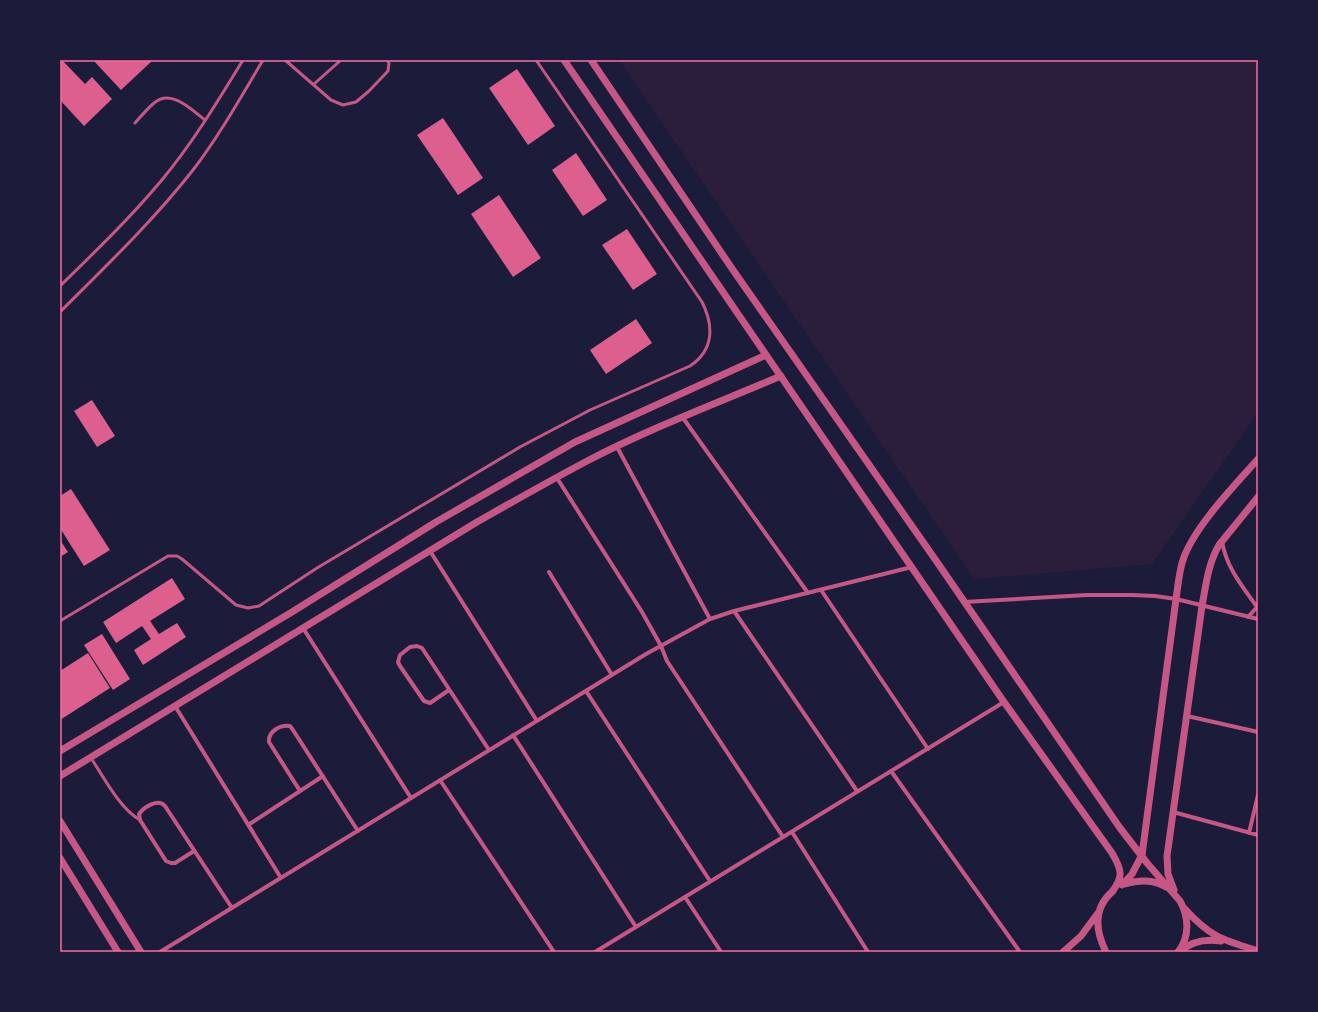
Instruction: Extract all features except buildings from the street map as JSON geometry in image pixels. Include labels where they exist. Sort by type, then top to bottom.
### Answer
[{"type":"street","points":[[564,60],[1004,702],[1117,861],[1121,875],[1117,886],[1105,901],[1096,918],[1081,936],[1063,952]]},
{"type":"street","points":[[591,60],[733,270],[1124,833],[1141,856],[1180,901]]},
{"type":"street","points":[[60,751],[292,612],[436,522],[575,442],[766,355]]},
{"type":"street","points":[[60,776],[477,522],[617,447],[781,376]]},
{"type":"street","points":[[683,418],[808,593]]},
{"type":"street","points":[[617,447],[710,619]]},
{"type":"street","points":[[1111,893],[1122,885],[1132,874],[1141,856],[1176,599],[1184,558],[1191,543],[1214,511],[1258,459]]},
{"type":"street","points":[[557,478],[642,612],[661,646],[667,661],[783,837]]},
{"type":"street","points":[[1228,942],[1203,928],[1184,908],[1169,879],[1167,866],[1202,606],[1211,561],[1222,540],[1258,497]]},
{"type":"street","points":[[1222,540],[1224,554],[1231,570],[1258,606],[1248,617]]},
{"type":"street","points":[[430,551],[537,721]]},
{"type":"street","points":[[160,952],[612,675],[710,619],[734,611],[912,567]]},
{"type":"street","points":[[549,572],[612,675]]},
{"type":"street","points":[[821,590],[928,748]]},
{"type":"street","points":[[964,602],[1109,594],[1155,596],[1176,599],[1258,620]]},
{"type":"street","points":[[734,611],[857,791]]},
{"type":"street","points":[[303,628],[411,798]]},
{"type":"street","points":[[449,690],[430,703],[424,701],[400,666],[398,658],[400,655],[410,647],[420,647],[449,690],[489,750]]},
{"type":"street","points":[[586,691],[710,881]]},
{"type":"street","points":[[595,952],[1004,702]]},
{"type":"street","points":[[175,706],[280,878]]},
{"type":"street","points":[[1187,716],[1258,732]]},
{"type":"street","points":[[300,791],[270,745],[269,739],[272,733],[280,727],[287,725],[292,728],[358,831]]},
{"type":"street","points":[[513,736],[636,927]]},
{"type":"street","points":[[891,771],[1020,952]]},
{"type":"street","points":[[248,825],[323,776]]},
{"type":"street","points":[[440,780],[554,952]]},
{"type":"street","points":[[1249,833],[1258,796]]},
{"type":"street","points":[[194,851],[175,863],[168,862],[140,820],[139,814],[144,809],[157,802],[163,803],[232,908]]},
{"type":"street","points":[[1174,812],[1258,835]]},
{"type":"street","points":[[60,821],[141,952]]},
{"type":"street","points":[[1124,833],[1131,842],[1137,844],[1142,840],[1145,827]]},
{"type":"street","points":[[792,832],[868,952]]},
{"type":"street","points":[[60,858],[118,952]]},
{"type":"street","points":[[1122,885],[1134,881],[1147,880],[1160,884],[1171,890]]},
{"type":"street","points":[[685,897],[721,952]]},
{"type":"street","points":[[1179,952],[1186,934],[1187,921],[1184,908]]},
{"type":"street","points":[[1100,910],[1097,924],[1100,939],[1106,952]]},
{"type":"street","points":[[1179,952],[1204,940],[1228,942],[1258,951]]},
{"type":"lane","points":[[60,286],[122,225],[172,168],[216,105],[243,60]]},
{"type":"lane","points":[[60,312],[108,265],[172,196],[210,147],[263,60]]},
{"type":"lane","points":[[285,60],[331,100],[344,105],[356,102],[369,91],[388,71],[389,63],[387,60]]},
{"type":"lane","points":[[314,84],[341,60]]},
{"type":"lane","points":[[60,621],[168,556],[177,556],[182,559],[236,605],[248,608],[259,606],[324,564],[520,447],[570,420],[690,366],[701,358],[709,340],[710,333],[707,312],[702,302],[536,60]]},
{"type":"lane","points":[[135,123],[155,102],[163,98],[172,97],[179,100],[205,120]]},
{"type":"lane","points":[[91,758],[125,808],[134,817],[140,820]]},
{"type":"shaded area","points":[[619,60],[1258,60],[1258,412],[1152,564],[974,579]]}]
